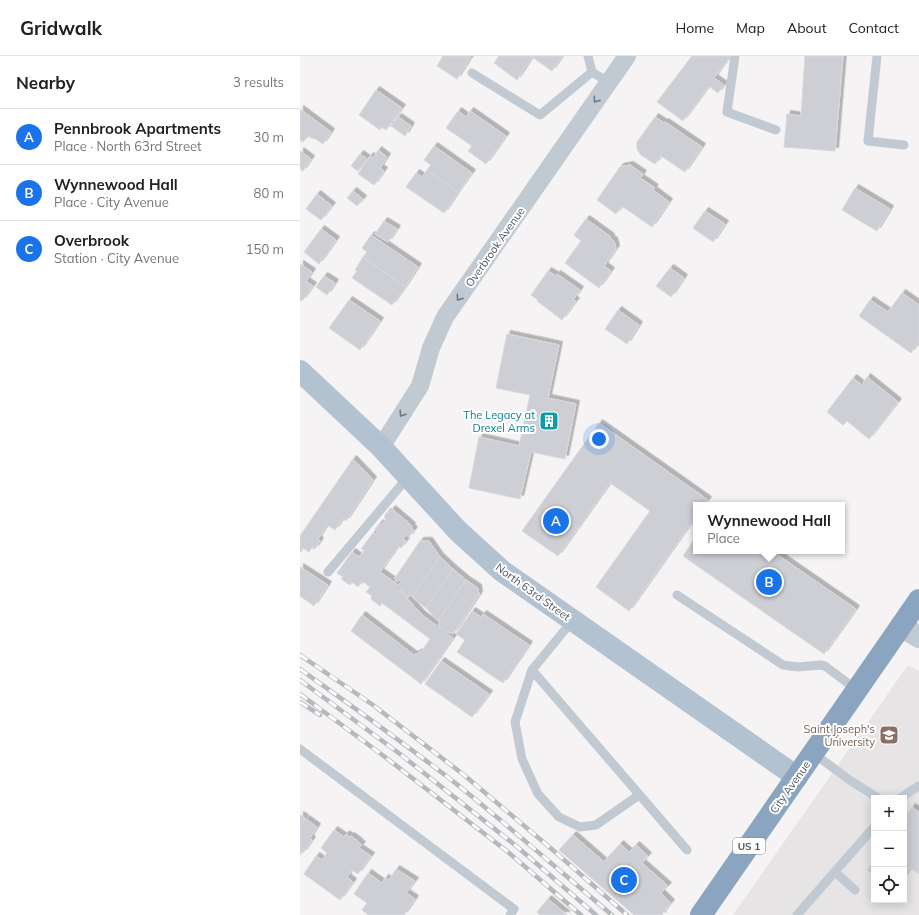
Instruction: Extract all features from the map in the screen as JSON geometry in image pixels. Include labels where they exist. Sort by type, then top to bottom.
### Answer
[{"type":"highway","name":"City Avenue","points":[[701,915],[919,600]]},
{"type":"main road","name":"North 63rd Street","points":[[300,371],[381,447],[458,531],[502,571],[797,777]]},
{"type":"street","name":"Overbrook Avenue","points":[[381,447],[420,386],[431,348],[445,318],[627,56]]},
{"type":"street","points":[[901,626],[919,637]]},
{"type":"lane","points":[[588,56],[592,72],[608,82]]},
{"type":"lane","points":[[735,56],[727,112],[776,130]]},
{"type":"lane","points":[[877,56],[868,141],[904,145]]},
{"type":"lane","points":[[472,73],[540,115],[592,72]]},
{"type":"lane","points":[[328,572],[408,477]]},
{"type":"lane","points":[[677,595],[783,665],[798,667],[825,666],[857,690]]},
{"type":"lane","points":[[573,620],[532,670],[515,722],[522,759],[538,794],[559,817],[580,827],[596,825],[639,795]]},
{"type":"lane","points":[[532,670],[687,850]]},
{"type":"lane","points":[[300,749],[514,910],[510,915]]},
{"type":"lane","points":[[813,753],[851,781],[873,795]]},
{"type":"lane","points":[[905,795],[919,786]]},
{"type":"lane","points":[[798,914],[871,830]]},
{"type":"lane","points":[[835,872],[855,890]]},
{"type":"shaded area","name":"Saint Joseph's University","points":[[908,665],[919,671],[919,915],[733,915]]},
{"type":"building","points":[[443,56],[471,57],[457,79],[437,66]]},
{"type":"building","points":[[499,56],[562,56],[552,71],[532,57],[517,80],[494,63]]},
{"type":"building","points":[[692,56],[730,56],[714,78],[724,85],[718,93],[709,86],[683,121],[657,102]]},
{"type":"building","points":[[805,56],[843,56],[835,151],[784,147],[787,114],[801,116]]},
{"type":"building","points":[[376,90],[402,108],[386,130],[382,127],[380,130],[359,115]]},
{"type":"building","points":[[300,109],[331,132],[323,144],[308,136],[303,142],[300,140]]},
{"type":"building","points":[[458,111],[466,117],[470,111],[506,136],[486,164],[468,151],[472,146],[446,128]]},
{"type":"building","points":[[398,117],[411,126],[405,136],[391,126]]},
{"type":"building","points":[[655,117],[702,147],[685,172],[661,156],[655,164],[641,155],[638,151],[637,142]]},
{"type":"building","points":[[434,146],[472,173],[458,192],[427,170],[431,165],[424,160]]},
{"type":"building","points":[[378,150],[387,157],[380,168],[384,171],[374,185],[358,174],[370,156],[373,158]]},
{"type":"building","points":[[300,151],[311,159],[303,171],[300,169]]},
{"type":"building","points":[[360,154],[367,159],[358,171],[351,166]]},
{"type":"building","points":[[630,165],[643,174],[640,178],[655,188],[653,190],[669,202],[652,227],[622,206],[616,214],[597,200],[620,167]]},
{"type":"building","points":[[427,170],[458,192],[444,213],[406,187],[416,173],[422,177]]},
{"type":"building","points":[[855,188],[890,209],[877,231],[842,210]]},
{"type":"building","points":[[353,191],[363,199],[357,206],[347,198]]},
{"type":"building","points":[[317,194],[332,206],[321,220],[306,209]]},
{"type":"building","points":[[705,211],[725,224],[713,242],[693,228]]},
{"type":"building","points":[[586,219],[611,237],[610,238],[614,241],[616,249],[604,266],[611,271],[599,288],[565,263],[581,241],[574,235]]},
{"type":"building","points":[[384,221],[397,229],[388,242],[375,234]]},
{"type":"building","points":[[321,229],[336,240],[319,264],[304,252]]},
{"type":"building","points":[[371,235],[418,267],[405,287],[363,257],[367,252],[362,248]]},
{"type":"building","points":[[363,257],[405,287],[392,305],[352,278]]},
{"type":"building","points":[[300,264],[312,272],[306,281],[313,286],[302,301],[300,300]]},
{"type":"building","points":[[670,268],[684,278],[671,297],[656,286]]},
{"type":"building","points":[[548,271],[556,276],[557,274],[580,290],[573,300],[576,301],[562,320],[531,295]]},
{"type":"building","points":[[324,276],[335,283],[327,295],[316,287]]},
{"type":"building","points":[[902,293],[919,305],[919,342],[911,353],[859,316],[870,300],[888,312]]},
{"type":"building","points":[[349,300],[380,321],[360,350],[329,328]]},
{"type":"building","points":[[618,310],[639,325],[627,344],[605,329]]},
{"type":"building","name":"The Legacy at Drexel Arms","points":[[507,334],[559,345],[548,398],[576,404],[565,459],[531,452],[520,499],[469,488],[479,437],[519,446],[530,395],[496,388]]},
{"type":"building","points":[[867,377],[898,402],[869,439],[847,421],[843,425],[827,412],[853,378],[862,385]]},
{"type":"building","points":[[599,423],[708,500],[706,502],[693,502],[693,520],[629,611],[596,587],[650,511],[610,483],[558,556],[522,531]]},
{"type":"building","points":[[353,459],[373,480],[346,521],[343,518],[335,530],[327,525],[318,539],[320,541],[315,549],[312,547],[309,552],[303,548],[301,552],[300,536]]},
{"type":"building","points":[[392,509],[412,526],[411,528],[414,530],[409,537],[406,535],[403,539],[406,541],[401,548],[398,546],[380,572],[397,584],[396,586],[422,615],[453,638],[421,684],[351,631],[362,615],[414,655],[422,651],[430,639],[382,603],[380,606],[371,599],[372,596],[366,592],[370,587],[362,581],[358,587],[352,582],[350,585],[341,579],[343,577],[337,573],[352,552],[359,557],[364,550],[361,549],[373,533],[375,534],[378,531],[375,529],[380,523],[382,525],[386,519],[384,517],[387,512],[389,513]]},
{"type":"building","points":[[420,541],[429,541],[440,557],[412,597],[410,594],[408,598],[398,585],[401,582],[399,580],[397,582],[395,578]]},
{"type":"building","points":[[693,541],[693,554],[776,554],[856,609],[824,654],[683,556]]},
{"type":"building","points":[[440,557],[453,569],[426,608],[412,597]]},
{"type":"building","points":[[300,567],[328,585],[314,606],[300,596]]},
{"type":"building","points":[[453,569],[466,580],[438,621],[426,608]]},
{"type":"building","points":[[466,580],[478,588],[479,595],[453,634],[438,625],[440,622],[438,621]]},
{"type":"building","points":[[472,611],[481,617],[483,614],[529,645],[503,683],[457,652],[465,640],[456,634]]},
{"type":"building","points":[[441,661],[489,694],[472,717],[425,684]]},
{"type":"building","points":[[912,807],[919,812],[919,874],[910,868],[907,872],[907,814]]},
{"type":"building","points":[[300,815],[305,818],[300,828]]},
{"type":"building","points":[[306,819],[317,827],[310,838],[312,840],[300,855],[300,828]]},
{"type":"building","points":[[334,830],[344,837],[346,834],[350,837],[351,836],[362,845],[359,848],[371,856],[358,874],[352,870],[347,877],[353,882],[340,900],[304,874],[316,856],[322,860],[327,853],[321,848]]},
{"type":"building","points":[[573,835],[604,862],[620,844],[629,852],[636,845],[648,856],[642,863],[668,886],[661,893],[671,903],[662,914],[663,915],[634,915],[559,850]]},
{"type":"building","points":[[871,865],[871,873],[867,870]]},
{"type":"building","points":[[396,869],[415,881],[406,893],[415,899],[404,915],[368,915],[362,910],[367,903],[354,894],[368,873],[382,883],[385,878],[389,880]]},
{"type":"building","points":[[548,899],[567,915],[540,915],[537,912]]},
{"type":"railway","points":[[300,655],[373,705],[464,775],[627,915]]},
{"type":"railway","points":[[300,669],[400,741],[459,786],[612,915]]},
{"type":"railway","points":[[300,680],[400,754],[515,845],[596,915]]},
{"type":"railway","points":[[300,694],[385,757],[508,852],[581,915]]},
{"type":"railway","points":[[300,702],[320,715]]},
{"type":"place","name":"The Legacy at Drexel Arms","points":[[549,421]]},
{"type":"place","name":"Pennbrook Apartments","points":[[556,521]]},
{"type":"place","name":"Wynnewood Hall","points":[[769,582]]},
{"type":"place","name":"Saint Joseph's University","points":[[889,735]]},
{"type":"place","name":"Overbrook","points":[[624,880]]}]
